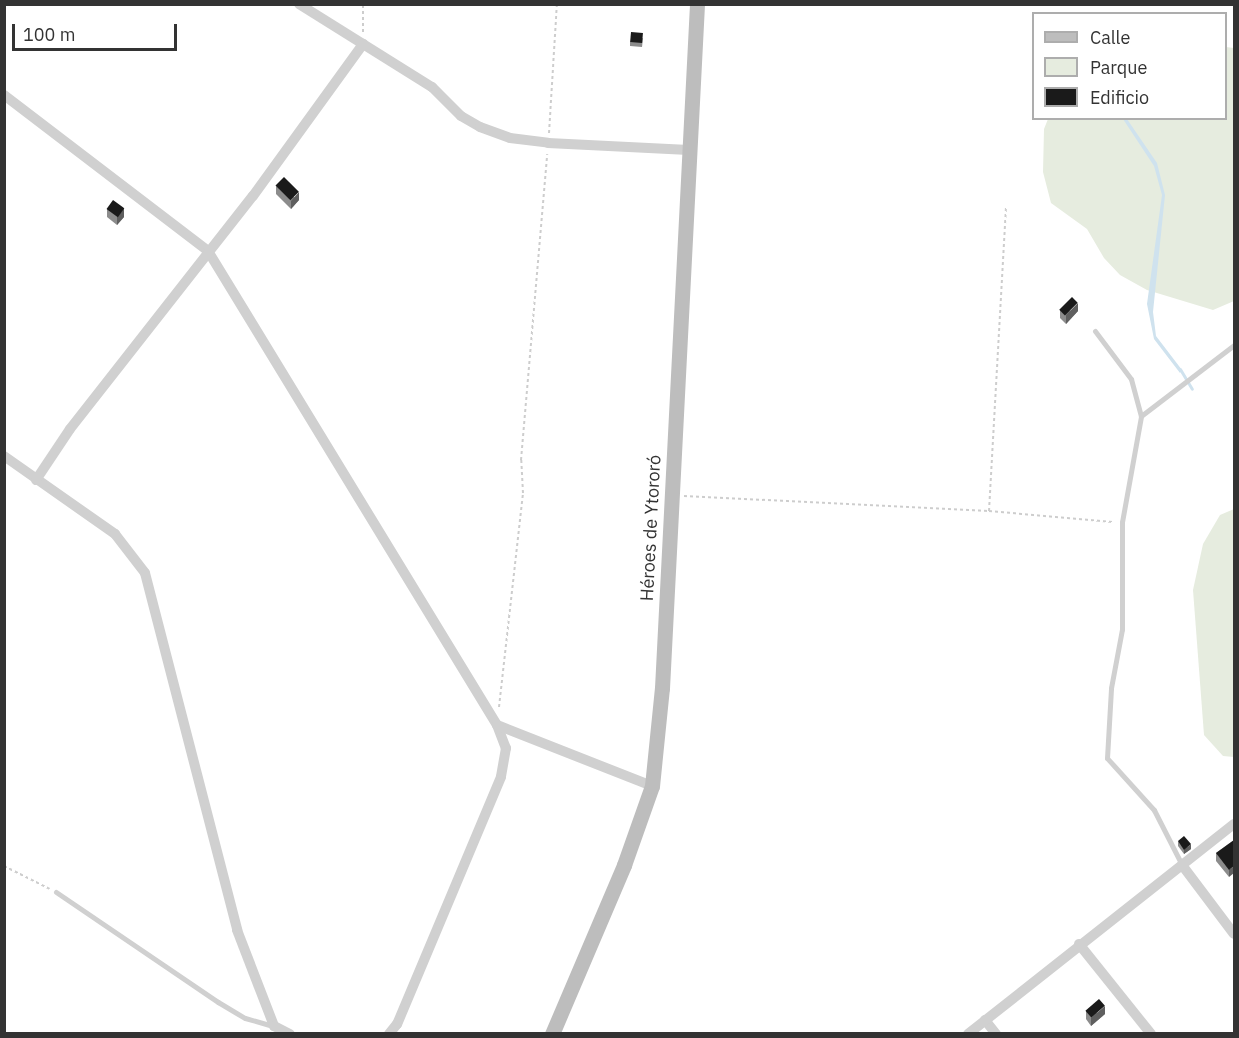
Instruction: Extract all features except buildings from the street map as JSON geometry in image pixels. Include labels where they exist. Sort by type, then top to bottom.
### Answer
[{"type":"main road","name":"Héroes de Ytororó","points":[[552,1034],[624,865],[652,786],[662,688],[696,4]]},
{"type":"street","points":[[299,4],[432,87],[461,116],[480,127],[510,138],[548,143],[689,150]]},
{"type":"street","points":[[36,480],[70,429],[208,251],[363,44]]},
{"type":"street","points":[[4,95],[208,251],[496,724],[506,748],[501,777],[397,1024],[389,1034]]},
{"type":"street","points":[[4,456],[36,480],[79,506],[115,534],[145,573],[237,930],[274,1026],[290,1034]]},
{"type":"street","points":[[496,724],[652,786]]},
{"type":"street","points":[[968,1034],[1079,944],[1234,824]]},
{"type":"street","points":[[1182,865],[1234,934]]},
{"type":"street","points":[[1079,944],[1151,1034]]},
{"type":"street","points":[[985,1020],[996,1034]]},
{"type":"lane","points":[[1095,331],[1131,379],[1141,416],[1122,522],[1122,629],[1111,688],[1107,759],[1154,810],[1182,865]]},
{"type":"lane","points":[[1141,416],[1234,345]]},
{"type":"lane","points":[[56,892],[218,1002],[245,1018],[274,1026]]},
{"type":"path","points":[[363,4],[363,44]]},
{"type":"path","points":[[496,724],[523,493],[521,460],[548,143],[556,4]]},
{"type":"path","points":[[989,511],[1006,207]]},
{"type":"path","points":[[672,496],[989,511],[1122,522]]},
{"type":"path","points":[[4,866],[56,892]]},
{"type":"green space","points":[[1227,47],[1234,48],[1234,301],[1213,310],[1147,290],[1120,275],[1104,258],[1087,229],[1051,203],[1043,172],[1044,129],[1048,120],[1227,120]]},
{"type":"green space","points":[[1234,509],[1234,757],[1223,756],[1204,735],[1193,590],[1203,544],[1220,515]]},
{"type":"water","points":[[1124,120],[1128,120],[1157,163],[1165,195],[1153,312],[1156,336],[1182,370],[1180,373],[1154,339],[1147,304],[1162,195],[1154,166]]},
{"type":"waterway","points":[[1180,369],[1192,389]]}]
